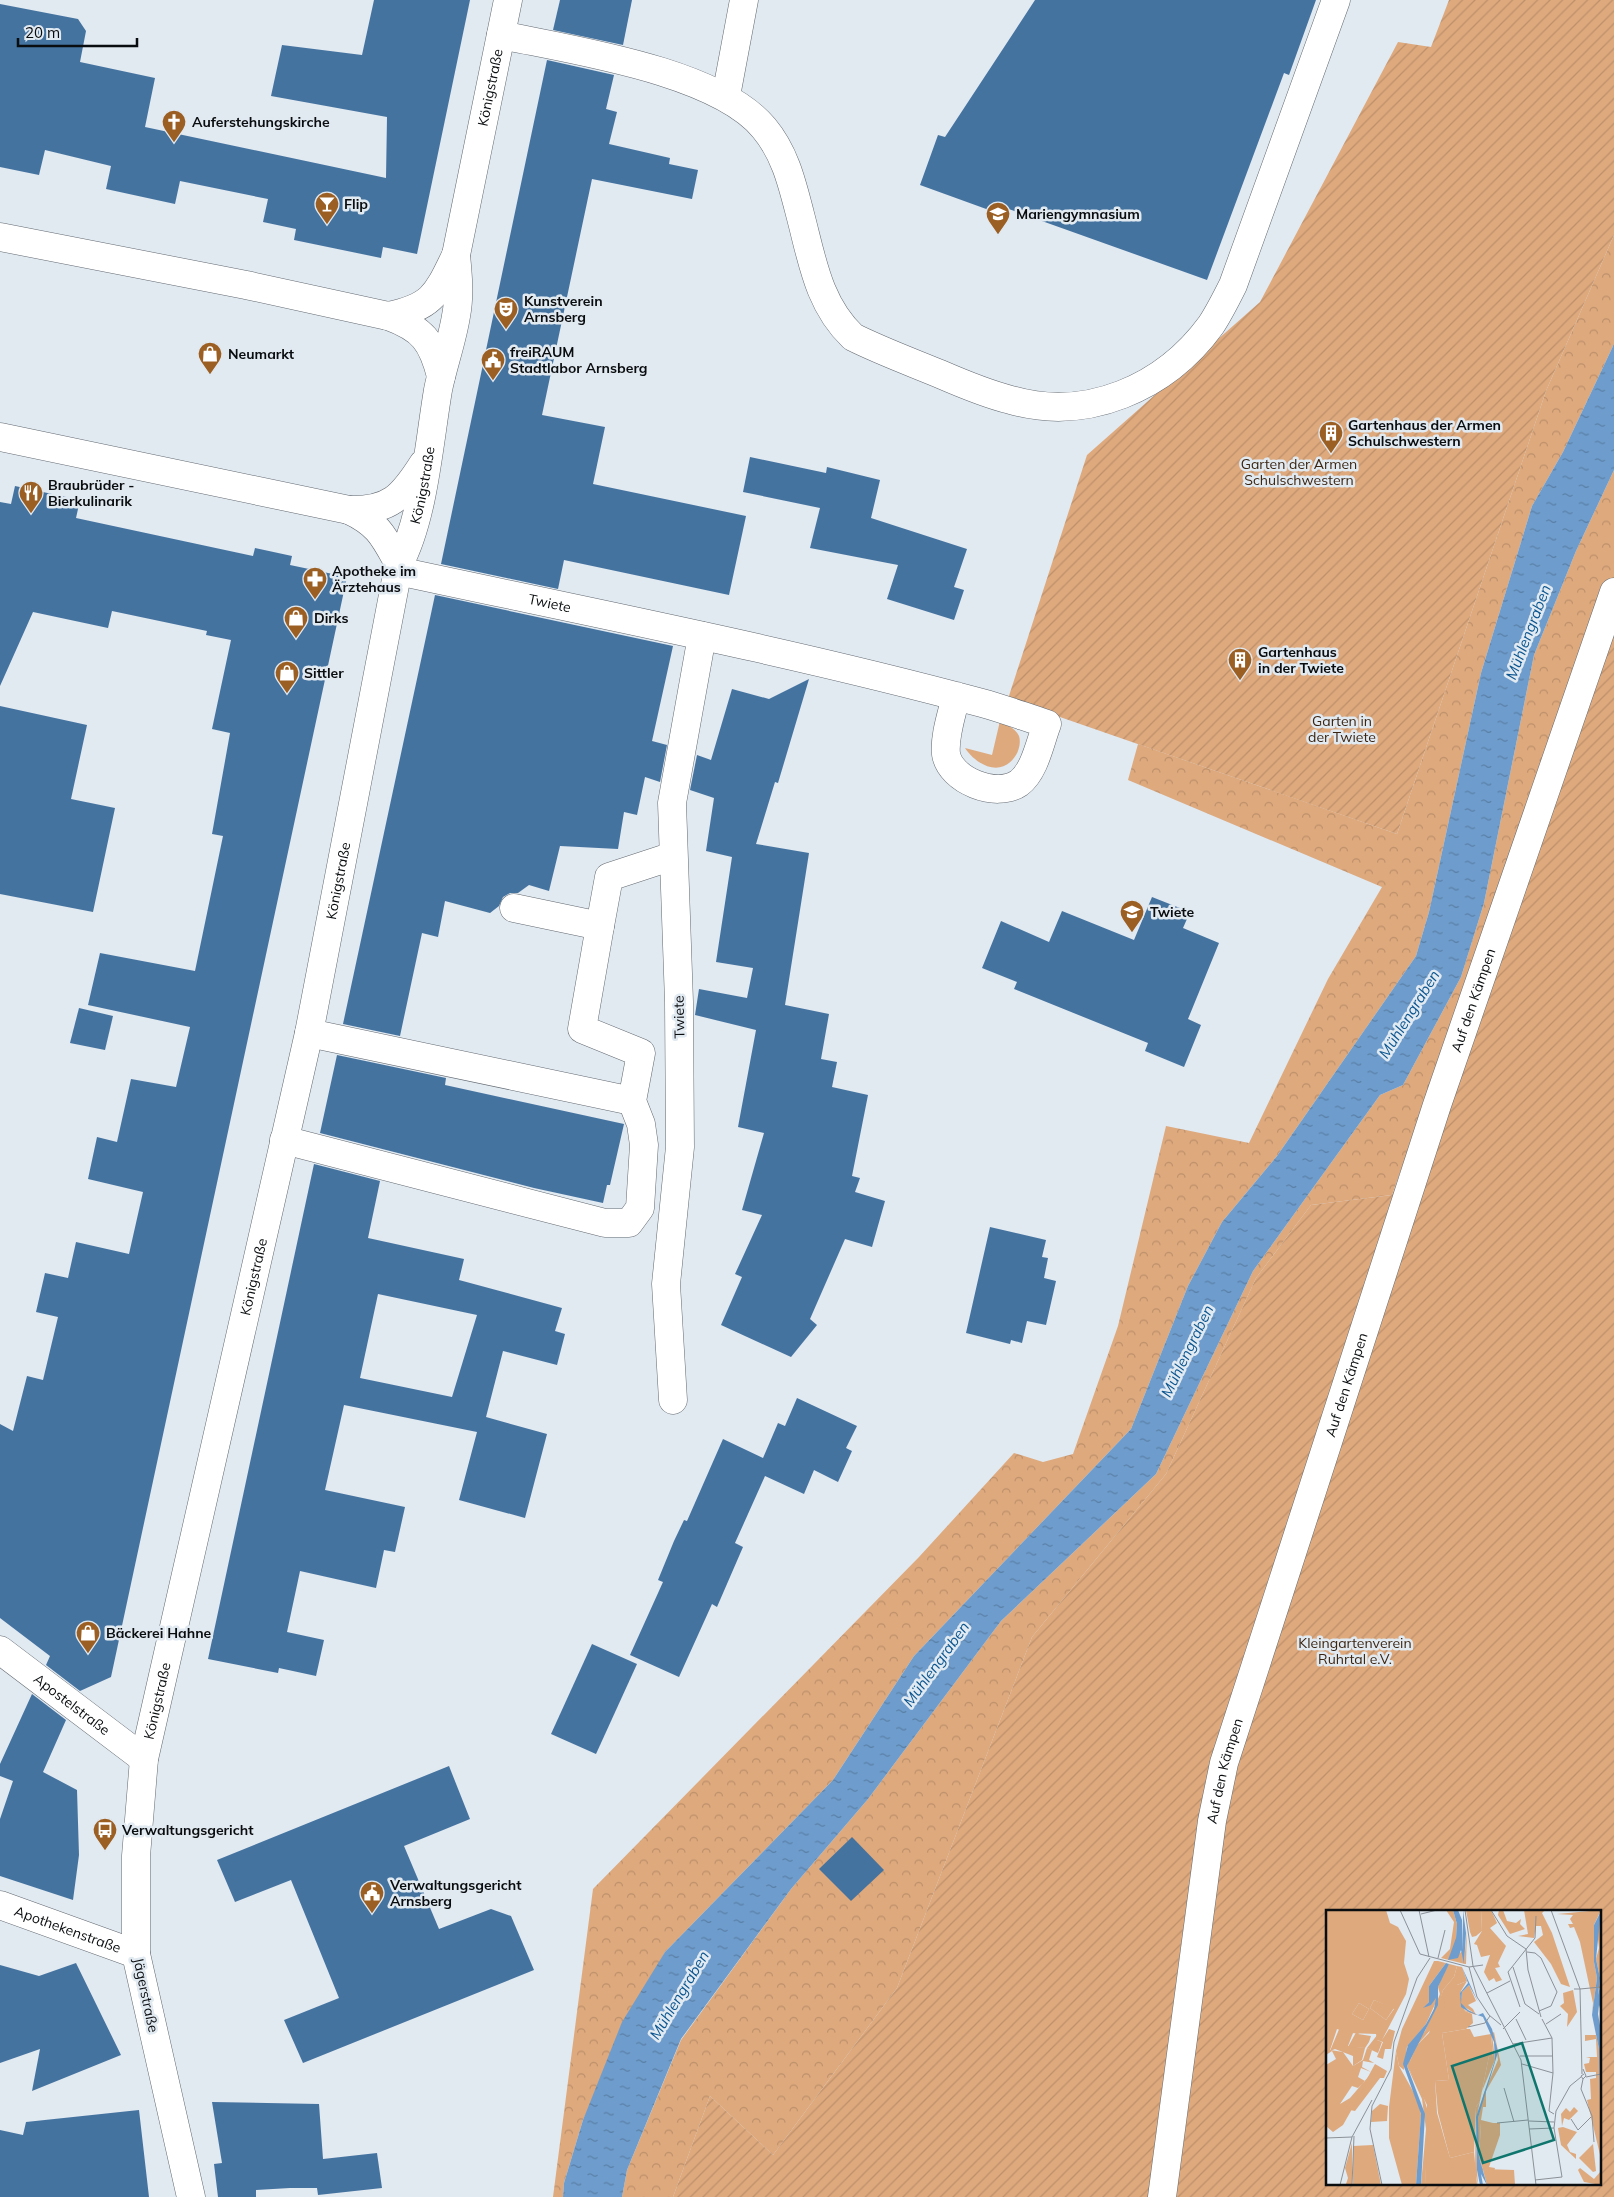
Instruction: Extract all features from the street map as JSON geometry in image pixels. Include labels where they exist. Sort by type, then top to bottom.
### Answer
[{"type":"street","name":"Königstraße","points":[[144,1758],[309,1033],[398,568],[410,543],[441,376],[457,314],[459,284],[456,255],[508,0]]},
{"type":"street","points":[[726,96],[744,0]]},
{"type":"street","points":[[501,35],[674,75],[726,96],[752,115],[765,128],[787,165],[822,293],[839,324],[853,336],[963,384],[1012,401],[1050,406],[1082,407],[1111,400],[1139,388],[1164,372],[1186,354],[1210,325],[1233,286],[1336,0]]},
{"type":"street","points":[[0,237],[388,316],[405,323],[429,341],[441,376]]},
{"type":"street","points":[[388,316],[409,312],[431,299],[442,284],[456,255]]},
{"type":"street","points":[[0,437],[349,510],[367,518],[377,526],[398,568]]},
{"type":"street","points":[[349,510],[381,508],[394,501],[408,488],[426,459]]},
{"type":"street","name":"Twiete","points":[[398,568],[702,636],[956,696]]},
{"type":"street","name":"Auf den Kämpen","points":[[1162,2197],[1212,1821],[1224,1763],[1437,1105],[1508,893],[1614,592]]},
{"type":"street","name":"Twiete","points":[[673,1400],[666,1284],[680,1147],[679,1002],[672,803],[702,636]]},
{"type":"street","points":[[284,1140],[605,1223],[629,1223],[640,1208],[644,1145],[641,1124],[632,1101],[641,1054],[582,1030],[609,877],[673,856]]},
{"type":"street","points":[[514,908],[600,926]]},
{"type":"street","points":[[309,1033],[632,1101]]},
{"type":"street","name":"Apostelstraße","points":[[0,1650],[144,1758]]},
{"type":"street","name":"Jägerstraße","points":[[144,1758],[136,1856],[136,1954],[191,2197]]},
{"type":"street","name":"Apothekenstraße","points":[[0,1905],[136,1954]]},
{"type":"green space","points":[[1449,0],[1614,0],[1614,235],[1546,391],[1397,834],[1008,699],[1087,455],[1260,302],[1398,42],[1431,47]]},
{"type":"green space","points":[[1614,235],[1614,344],[1563,452],[1532,506],[1481,673],[1429,912],[1416,956],[1277,1156],[1222,1222],[1188,1286],[1131,1429],[914,1656],[833,1780],[665,1952],[583,2120],[564,2183],[563,2197],[553,2197],[593,1889],[919,1557],[1014,1453],[1043,1462],[1073,1454],[1118,1326],[1166,1126],[1249,1143],[1328,979],[1382,887],[1128,780],[1138,744],[1397,834],[1546,391]]},
{"type":"green space","points":[[1614,470],[1614,582],[1392,1195],[1311,1205],[1256,1278],[1166,1474],[1032,1637],[897,1988],[773,2155],[710,2096],[673,2197],[622,2197],[627,2170],[681,2040],[791,1889],[868,1799],[1001,1621],[1156,1474],[1253,1271],[1380,1095],[1403,1085],[1461,977],[1484,903],[1534,655],[1576,551]]},
{"type":"green space","name":"Kleingartenverein Ruhrtal e.V.","points":[[1614,630],[1614,2197],[673,2197],[710,2096],[773,2155],[897,1988],[1032,1637],[1166,1474],[1256,1278],[1311,1205],[1392,1195]]},
{"type":"green space","points":[[1000,721],[1016,731],[1020,738],[1016,755],[1010,762],[997,768],[990,767],[976,760],[965,748],[992,755]]},
{"type":"water","name":"Mühlengraben","points":[[1614,344],[1614,470],[1576,551],[1534,655],[1484,903],[1461,977],[1403,1085],[1380,1095],[1253,1271],[1156,1474],[1001,1621],[868,1799],[791,1889],[681,2039],[627,2170],[622,2197],[563,2197],[564,2183],[583,2120],[622,2022],[665,1952],[833,1780],[914,1656],[1131,1429],[1188,1286],[1222,1222],[1277,1156],[1416,956],[1429,912],[1481,673],[1532,506],[1563,452]]},
{"type":"building","points":[[374,0],[470,0],[417,254],[383,247],[381,258],[294,240],[296,229],[263,222],[268,199],[180,181],[175,204],[106,189],[111,166],[45,150],[39,175],[0,167],[0,4],[78,19],[86,31],[80,62],[155,78],[145,127],[386,178],[387,117],[271,96],[282,45],[362,55]]},
{"type":"building","points":[[560,0],[632,0],[623,45],[553,30]]},
{"type":"building","points":[[1035,0],[1316,0],[1289,75],[1284,73],[1207,280],[1003,207],[1000,214],[920,185],[938,135],[945,137]]},
{"type":"building","points":[[547,60],[614,75],[606,109],[617,112],[609,144],[670,158],[669,164],[698,170],[692,199],[592,179],[542,415],[605,427],[593,484],[746,516],[729,595],[564,560],[558,589],[441,564]]},
{"type":"building","points":[[750,457],[826,473],[827,467],[880,480],[871,518],[967,549],[954,587],[964,590],[954,620],[887,599],[898,565],[810,548],[820,508],[743,492]]},
{"type":"building","points":[[15,486],[80,500],[76,518],[253,556],[255,548],[292,556],[290,565],[347,577],[111,1677],[80,1691],[46,1665],[50,1656],[0,1618],[0,1424],[13,1431],[27,1376],[43,1380],[58,1317],[36,1312],[45,1273],[68,1278],[76,1242],[129,1254],[143,1192],[88,1179],[97,1137],[117,1142],[131,1079],[176,1087],[190,1027],[88,1005],[100,953],[195,971],[223,836],[212,834],[230,733],[212,729],[231,640],[206,635],[207,631],[112,611],[108,628],[33,612],[0,686],[0,502],[11,504]]},
{"type":"building","points":[[435,595],[673,646],[652,741],[667,745],[660,782],[645,777],[637,815],[624,812],[618,849],[560,846],[549,891],[529,885],[518,893],[510,893],[503,897],[499,906],[490,913],[445,901],[438,937],[422,933],[400,1036],[343,1024]]},
{"type":"building","points":[[809,679],[778,783],[775,782],[756,844],[809,853],[785,1005],[829,1014],[821,1059],[837,1062],[832,1087],[868,1095],[852,1176],[860,1178],[855,1192],[885,1201],[872,1247],[845,1239],[810,1319],[817,1325],[791,1357],[721,1325],[742,1277],[735,1274],[762,1215],[742,1210],[764,1133],[738,1127],[756,1030],[695,1015],[699,989],[747,998],[753,968],[716,962],[732,857],[706,851],[714,798],[690,790],[697,755],[711,760],[732,689],[769,699]]},
{"type":"building","points":[[0,706],[87,725],[71,799],[115,808],[93,912],[0,894]]},
{"type":"building","points":[[1152,897],[1190,912],[1183,928],[1219,943],[1188,1019],[1201,1025],[1184,1067],[1145,1051],[1148,1043],[1014,989],[1017,982],[982,968],[1001,921],[1049,942],[1062,911],[1134,940]]},
{"type":"building","points":[[79,1008],[113,1016],[105,1050],[70,1043]]},
{"type":"building","points":[[337,1055],[446,1078],[445,1085],[624,1124],[610,1185],[607,1185],[603,1203],[534,1188],[320,1133]]},
{"type":"building","points":[[314,1164],[380,1181],[368,1238],[464,1259],[459,1280],[562,1308],[555,1331],[565,1334],[557,1365],[503,1351],[486,1417],[547,1434],[525,1518],[459,1500],[477,1432],[344,1405],[325,1490],[405,1507],[395,1552],[384,1550],[376,1588],[300,1571],[287,1632],[324,1640],[316,1676],[279,1668],[278,1673],[208,1659]],"holes":[[[378,1294],[477,1315],[452,1397],[360,1378]]]},
{"type":"building","points":[[990,1227],[1046,1240],[1042,1257],[1048,1258],[1044,1278],[1056,1281],[1046,1325],[1027,1321],[1022,1343],[1011,1340],[1010,1344],[966,1333]]},
{"type":"building","points":[[797,1398],[857,1426],[846,1448],[852,1451],[838,1482],[814,1470],[804,1494],[765,1476],[735,1543],[743,1547],[717,1607],[712,1604],[679,1677],[630,1655],[663,1582],[658,1580],[674,1541],[684,1520],[687,1521],[723,1439],[763,1458],[778,1423],[785,1426]]},
{"type":"building","points":[[592,1644],[637,1664],[596,1754],[551,1734]]},
{"type":"building","points":[[32,1694],[66,1720],[43,1772],[77,1790],[79,1855],[73,1900],[0,1876],[0,1819],[13,1781],[0,1776],[0,1764]]},
{"type":"building","name":"Verwaltungsgericht Arnsberg","points":[[449,1766],[470,1819],[404,1846],[439,1929],[491,1909],[511,1916],[534,1970],[303,2063],[284,2020],[339,1998],[291,1880],[235,1902],[217,1860]]},
{"type":"building","points":[[852,1837],[884,1870],[851,1901],[819,1869]]},
{"type":"building","points":[[76,1963],[121,2055],[32,2091],[40,2049],[0,2063],[0,1965],[39,1976]]},
{"type":"building","points":[[212,2102],[319,2104],[323,2159],[377,2153],[382,2188],[318,2195],[317,2188],[290,2188],[256,2190],[256,2197],[218,2197],[214,2164],[222,2163]]},
{"type":"building","points":[[139,2110],[149,2197],[0,2197],[0,2130],[23,2135],[26,2122]]},
{"type":"place","name":"Auferstehungskirche","points":[[174,143]]},
{"type":"place","name":"Flip","points":[[327,225]]},
{"type":"place","name":"Mariengymnasium","points":[[998,235]]},
{"type":"place","name":"Kunstverein Arnsberg","points":[[506,330]]},
{"type":"place","name":"Neumarkt","points":[[210,375]]},
{"type":"place","name":"freiRAUM Stadtlabor Arnsberg","points":[[493,381]]},
{"type":"place","name":"Gartenhaus der Armen Schulschwestern","points":[[1331,454]]},
{"type":"place","name":"Braubrüder - Bierkulinarik","points":[[31,514]]},
{"type":"place","name":"Apotheke im Ärztehaus","points":[[315,600]]},
{"type":"place","name":"Dirks","points":[[296,639]]},
{"type":"place","name":"Gartenhaus in der Twiete","points":[[1240,681]]},
{"type":"place","name":"Sittler","points":[[287,694]]},
{"type":"place","name":"Twiete","points":[[1132,933]]},
{"type":"place","name":"Bäckerei Hahne","points":[[88,1654]]},
{"type":"place","name":"Verwaltungsgericht","points":[[105,1851]]},
{"type":"place","name":"Verwaltungsgericht Arnsberg","points":[[372,1914]]},
{"type":"park label","name":"Garten der Armen Schulschwestern","points":[[1299,472]]},
{"type":"park label","name":"Garten in der Twiete","points":[[1342,730]]}]
